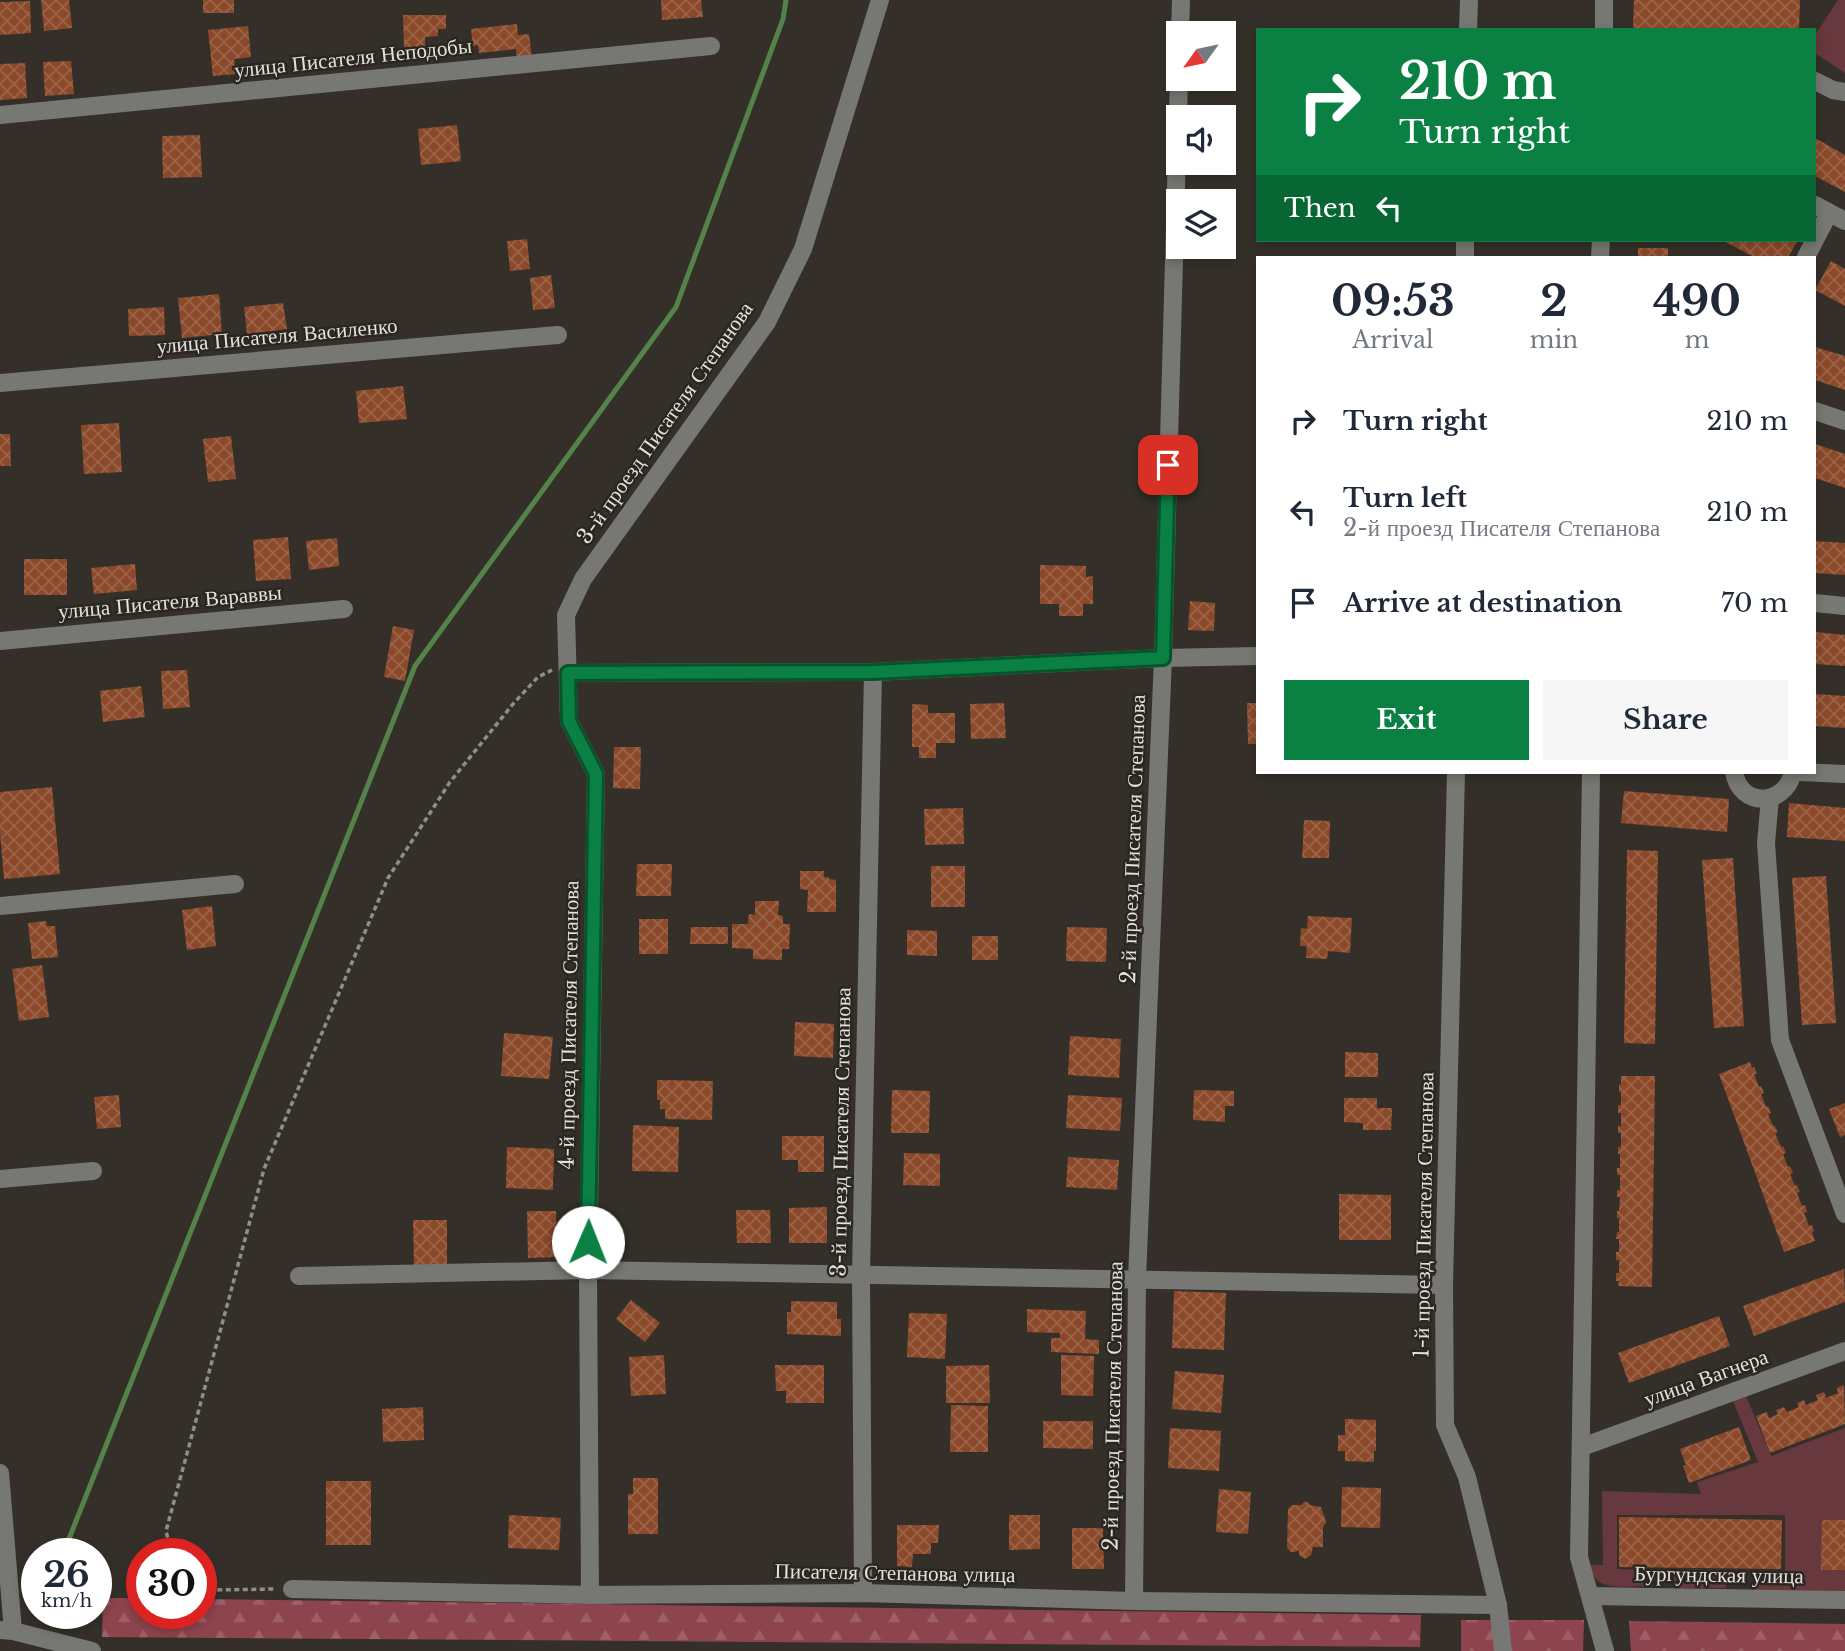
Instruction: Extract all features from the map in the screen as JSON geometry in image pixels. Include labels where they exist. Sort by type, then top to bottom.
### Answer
[{"type":"street","name":"3-й проезд Писателя Степанова","points":[[568,668],[566,615],[583,579],[767,322],[803,249],[880,0]]},
{"type":"street","points":[[1180,21],[1181,0]]},
{"type":"street","points":[[1468,28],[1469,0]]},
{"type":"street","points":[[1604,0],[1604,28]]},
{"type":"street","name":"улица Писателя Неподобы","points":[[0,115],[711,46]]},
{"type":"street","points":[[1816,82],[1833,90],[1845,92]]},
{"type":"street","name":"2-й проезд Писателя Степанова","points":[[1134,1601],[1137,1279],[1163,658],[1179,91]]},
{"type":"street","points":[[1816,239],[1830,213]]},
{"type":"street","name":"улица Писателя Василенко","points":[[0,383],[558,335]]},
{"type":"street","points":[[1816,411],[1845,421]]},
{"type":"street","points":[[1816,603],[1845,606]]},
{"type":"street","name":"улица Писателя Вараввы","points":[[0,641],[344,609]]},
{"type":"street","points":[[568,668],[873,672],[1256,656]]},
{"type":"street","name":"4-й проезд Писателя Степанова","points":[[568,668],[569,721],[596,774],[588,1270],[590,1595]]},
{"type":"street","name":"3-й проезд Писателя Степанова","points":[[863,1593],[861,1274],[873,672]]},
{"type":"street","points":[[1816,773],[1845,774]]},
{"type":"street","name":"1-й проезд Писателя Степанова","points":[[1456,774],[1444,1285],[1445,1425],[1467,1477],[1498,1605],[1503,1651]]},
{"type":"street","points":[[1591,774],[1579,1557],[1605,1651]]},
{"type":"street","points":[[1734,774],[1737,785],[1744,792],[1761,799],[1770,798],[1786,789],[1792,774]]},
{"type":"street","points":[[1770,798],[1766,843],[1780,1040],[1839,1178],[1845,1214]]},
{"type":"street","points":[[0,906],[235,884]]},
{"type":"street","points":[[0,1179],[93,1171]]},
{"type":"street","points":[[299,1276],[588,1270],[1444,1285]]},
{"type":"street","name":"улица Вагнера","points":[[1582,1447],[1845,1351]]},
{"type":"street","points":[[0,1472],[7,1631],[92,1651]]},
{"type":"street","name":"Писателя Степанова улица","points":[[292,1589],[590,1595],[863,1593],[1134,1601],[1498,1605]]},
{"type":"street","name":"Бургундская улица","points":[[1591,1596],[1845,1600]]},
{"type":"path","points":[[168,1538],[166,1531],[264,1168],[388,878],[450,782],[513,704],[538,677],[568,668]]},
{"type":"path","points":[[217,1590],[292,1589]]},
{"type":"shaded area","points":[[1838,0],[1845,0],[1845,73],[1816,54],[1816,33]]},
{"type":"shaded area","points":[[1746,1396],[1771,1456],[1845,1428],[1845,1591],[1756,1590],[1757,1573],[1785,1573],[1785,1515],[1617,1515],[1617,1569],[1645,1570],[1645,1586],[1611,1586],[1597,1580],[1588,1565],[1603,1565],[1602,1491],[1701,1494],[1697,1482],[1758,1462],[1733,1401]]},
{"type":"shaded area","points":[[1674,1569],[1726,1570],[1726,1588],[1674,1588]]},
{"type":"green space","points":[[112,1598],[126,1598],[126,1629],[217,1629],[217,1599],[1421,1615],[1420,1647],[102,1637],[102,1629],[112,1629]]},
{"type":"green space","points":[[1461,1620],[1584,1620],[1583,1651],[1461,1651]]},
{"type":"green space","points":[[1629,1621],[1845,1624],[1845,1651],[1631,1651]]},
{"type":"building","points":[[41,0],[69,0],[72,28],[44,31]]},
{"type":"building","points":[[203,0],[234,0],[234,13],[203,13]]},
{"type":"building","points":[[661,0],[701,0],[703,17],[662,20]]},
{"type":"building","points":[[1634,0],[1800,0],[1799,28],[1633,28]]},
{"type":"building","points":[[30,1],[31,33],[0,35],[0,2]]},
{"type":"building","points":[[403,15],[446,15],[446,29],[438,29],[438,36],[425,37],[425,47],[404,47]]},
{"type":"building","points":[[517,24],[518,35],[529,34],[532,58],[517,60],[516,49],[479,53],[478,45],[473,46],[471,29]]},
{"type":"building","points":[[248,26],[251,57],[234,59],[236,74],[213,76],[208,30]]},
{"type":"building","points":[[71,61],[74,94],[45,96],[43,62]]},
{"type":"building","points":[[25,63],[27,98],[0,100],[0,64]]},
{"type":"building","points":[[457,125],[461,161],[421,165],[418,129]]},
{"type":"building","points":[[200,135],[202,177],[163,178],[162,136]]},
{"type":"building","points":[[1816,139],[1845,155],[1845,192],[1816,177]]},
{"type":"building","points":[[527,239],[530,269],[510,271],[507,241]]},
{"type":"building","points":[[1726,242],[1797,242],[1789,256],[1752,256]]},
{"type":"building","points":[[1638,248],[1668,248],[1668,256],[1638,256]]},
{"type":"building","points":[[1831,261],[1845,269],[1845,306],[1816,288]]},
{"type":"building","points":[[551,275],[555,308],[533,310],[530,278]]},
{"type":"building","points":[[219,294],[222,334],[182,338],[178,298]]},
{"type":"building","points":[[283,303],[287,329],[247,334],[244,307]]},
{"type":"building","points":[[164,307],[165,335],[129,336],[128,309]]},
{"type":"building","points":[[1816,347],[1845,356],[1845,390],[1816,380]]},
{"type":"building","points":[[403,386],[407,419],[359,423],[356,391]]},
{"type":"building","points":[[119,423],[122,472],[84,474],[81,425]]},
{"type":"building","points":[[0,434],[10,434],[11,466],[0,466]]},
{"type":"building","points":[[231,436],[236,479],[208,482],[203,439]]},
{"type":"building","points":[[1816,444],[1845,454],[1845,488],[1816,478]]},
{"type":"building","points":[[288,537],[291,579],[256,581],[253,540]]},
{"type":"building","points":[[337,538],[339,566],[309,570],[306,541]]},
{"type":"building","points":[[1816,541],[1845,543],[1845,575],[1816,573]]},
{"type":"building","points":[[24,559],[67,559],[67,595],[24,595]]},
{"type":"building","points":[[135,564],[137,590],[94,594],[91,568]]},
{"type":"building","points":[[1040,565],[1086,566],[1086,577],[1093,576],[1093,604],[1083,604],[1083,616],[1059,616],[1059,604],[1040,604]]},
{"type":"building","points":[[1190,601],[1215,603],[1214,631],[1188,630]]},
{"type":"building","points":[[393,626],[414,630],[405,681],[384,677]]},
{"type":"building","points":[[1816,632],[1845,635],[1845,666],[1816,664]]},
{"type":"building","points":[[187,670],[190,707],[163,709],[161,671]]},
{"type":"building","points":[[141,686],[145,717],[103,722],[100,691]]},
{"type":"building","points":[[1816,694],[1845,696],[1845,728],[1816,726]]},
{"type":"building","points":[[1004,703],[1006,738],[971,739],[970,704]]},
{"type":"building","points":[[1247,703],[1256,703],[1256,744],[1248,744]]},
{"type":"building","points":[[912,704],[928,705],[928,713],[955,713],[955,743],[936,743],[936,758],[919,758],[919,747],[912,747]]},
{"type":"building","points":[[614,747],[641,747],[640,789],[613,788]]},
{"type":"building","points":[[52,787],[60,874],[4,879],[0,792]]},
{"type":"building","points":[[1624,791],[1729,799],[1727,832],[1621,823]]},
{"type":"building","points":[[1789,803],[1845,808],[1845,841],[1787,837]]},
{"type":"building","points":[[963,808],[964,844],[925,845],[924,809]]},
{"type":"building","points":[[1304,820],[1330,821],[1329,858],[1302,858]]},
{"type":"building","points":[[1627,850],[1658,851],[1655,1044],[1624,1043]]},
{"type":"building","points":[[1733,858],[1744,1026],[1714,1028],[1702,860]]},
{"type":"building","points":[[637,864],[672,864],[671,896],[636,896]]},
{"type":"building","points":[[931,866],[965,866],[965,907],[931,907]]},
{"type":"building","points":[[800,871],[824,871],[824,877],[836,880],[836,912],[807,912],[808,890],[800,889]]},
{"type":"building","points":[[1826,876],[1836,1023],[1802,1025],[1792,878]]},
{"type":"building","points":[[755,901],[779,901],[778,915],[783,916],[783,924],[790,924],[789,949],[782,949],[782,960],[753,959],[753,949],[732,948],[732,924],[748,924],[749,914],[755,915]]},
{"type":"building","points":[[212,906],[216,946],[187,950],[182,910]]},
{"type":"building","points":[[1308,916],[1352,918],[1350,953],[1328,951],[1327,959],[1306,958],[1307,946],[1300,946],[1301,928],[1307,929]]},
{"type":"building","points":[[639,919],[668,919],[668,954],[639,954]]},
{"type":"building","points":[[46,921],[47,926],[55,926],[58,957],[32,959],[28,923]]},
{"type":"building","points":[[691,927],[728,927],[728,944],[690,944]]},
{"type":"building","points":[[1067,927],[1107,928],[1106,962],[1066,961]]},
{"type":"building","points":[[907,930],[937,931],[937,956],[907,955]]},
{"type":"building","points":[[972,936],[998,936],[998,960],[972,960]]},
{"type":"building","points":[[42,965],[49,1017],[19,1021],[12,969]]},
{"type":"building","points":[[795,1022],[834,1024],[833,1058],[794,1056]]},
{"type":"building","points":[[504,1033],[553,1037],[549,1079],[501,1076]]},
{"type":"building","points":[[1070,1036],[1121,1039],[1119,1078],[1068,1075]]},
{"type":"building","points":[[1345,1052],[1378,1053],[1378,1077],[1345,1077]]},
{"type":"building","points":[[1750,1062],[1764,1093],[1761,1094],[1766,1107],[1768,1106],[1771,1113],[1768,1114],[1778,1132],[1775,1133],[1786,1153],[1783,1154],[1793,1173],[1790,1174],[1795,1186],[1797,1185],[1800,1192],[1797,1193],[1802,1206],[1805,1205],[1807,1212],[1804,1213],[1814,1231],[1815,1241],[1784,1252],[1719,1074]]},
{"type":"building","points":[[1621,1076],[1655,1076],[1652,1287],[1618,1286],[1619,1281],[1616,1281],[1616,1273],[1619,1273],[1616,1252],[1619,1252],[1619,1239],[1616,1239],[1619,1232],[1617,1211],[1620,1197],[1617,1197],[1617,1190],[1620,1190],[1620,1175],[1617,1175],[1617,1168],[1620,1168],[1618,1147],[1621,1147],[1618,1126],[1621,1126],[1621,1113],[1618,1113],[1618,1105],[1621,1105]]},
{"type":"building","points":[[657,1080],[713,1081],[712,1120],[665,1119],[665,1109],[660,1109],[660,1100],[657,1100]]},
{"type":"building","points":[[892,1090],[930,1091],[929,1133],[891,1133]]},
{"type":"building","points":[[1194,1090],[1234,1091],[1234,1106],[1225,1106],[1225,1122],[1193,1120]]},
{"type":"building","points":[[119,1095],[121,1127],[97,1129],[94,1097]]},
{"type":"building","points":[[1068,1095],[1122,1098],[1120,1131],[1066,1128]]},
{"type":"building","points":[[1344,1098],[1377,1098],[1377,1108],[1392,1108],[1391,1130],[1363,1130],[1363,1123],[1344,1122]]},
{"type":"building","points":[[1845,1103],[1845,1135],[1840,1137],[1829,1109]]},
{"type":"building","points":[[633,1125],[679,1127],[678,1172],[632,1171]]},
{"type":"building","points":[[782,1136],[824,1136],[824,1172],[798,1172],[798,1160],[782,1160]]},
{"type":"building","points":[[507,1147],[554,1149],[553,1190],[506,1188]]},
{"type":"building","points":[[904,1153],[940,1154],[940,1186],[903,1185]]},
{"type":"building","points":[[1068,1157],[1119,1160],[1117,1190],[1066,1187]]},
{"type":"building","points":[[1339,1194],[1391,1195],[1391,1240],[1339,1240]]},
{"type":"building","points":[[827,1207],[827,1243],[789,1243],[789,1208]]},
{"type":"building","points":[[736,1210],[770,1210],[771,1243],[737,1243]]},
{"type":"building","points":[[527,1211],[556,1211],[557,1257],[528,1258]]},
{"type":"building","points":[[413,1220],[447,1220],[447,1265],[414,1266]]},
{"type":"building","points":[[1844,1269],[1845,1302],[1754,1336],[1743,1306]]},
{"type":"building","points":[[1174,1291],[1226,1293],[1224,1350],[1172,1348]]},
{"type":"building","points":[[631,1300],[660,1323],[645,1342],[616,1319]]},
{"type":"building","points":[[791,1301],[837,1302],[841,1336],[787,1334],[787,1312],[791,1312]]},
{"type":"building","points":[[1027,1309],[1086,1311],[1085,1339],[1099,1340],[1099,1354],[1051,1352],[1051,1338],[1060,1338],[1060,1333],[1027,1332]]},
{"type":"building","points":[[909,1313],[947,1314],[945,1359],[907,1357]]},
{"type":"building","points":[[1719,1316],[1730,1346],[1629,1383],[1618,1353]]},
{"type":"building","points":[[664,1355],[666,1394],[631,1396],[629,1357]]},
{"type":"building","points":[[1061,1355],[1094,1356],[1093,1396],[1061,1395]]},
{"type":"building","points":[[775,1365],[824,1365],[824,1403],[786,1403],[786,1391],[776,1391]]},
{"type":"building","points":[[989,1365],[990,1403],[946,1403],[946,1366]]},
{"type":"building","points":[[1175,1371],[1224,1375],[1221,1413],[1172,1409]]},
{"type":"building","points":[[1844,1385],[1845,1424],[1770,1453],[1756,1416],[1767,1412],[1769,1418],[1778,1414],[1776,1410],[1784,1407],[1787,1412],[1799,1407],[1797,1403],[1804,1400],[1806,1405],[1818,1400],[1816,1395],[1824,1392],[1826,1398],[1838,1393],[1837,1388]]},
{"type":"building","points":[[951,1405],[988,1406],[988,1452],[950,1452]]},
{"type":"building","points":[[423,1407],[424,1440],[383,1442],[382,1409]]},
{"type":"building","points":[[1345,1419],[1376,1420],[1374,1462],[1345,1461],[1345,1451],[1338,1451],[1338,1435],[1345,1435]]},
{"type":"building","points":[[1043,1421],[1093,1421],[1093,1449],[1043,1448]]},
{"type":"building","points":[[1739,1427],[1751,1460],[1689,1483],[1680,1449]]},
{"type":"building","points":[[1170,1428],[1221,1431],[1219,1471],[1168,1468]]},
{"type":"building","points":[[633,1478],[658,1478],[658,1534],[628,1534],[628,1494],[633,1494]]},
{"type":"building","points":[[326,1481],[371,1481],[371,1545],[326,1545]]},
{"type":"building","points":[[1342,1487],[1381,1488],[1380,1528],[1341,1527]]},
{"type":"building","points":[[1219,1489],[1251,1492],[1248,1534],[1216,1532]]},
{"type":"building","points":[[1304,1502],[1321,1507],[1326,1522],[1323,1528],[1323,1547],[1313,1547],[1311,1555],[1305,1559],[1299,1555],[1299,1550],[1291,1552],[1287,1548],[1288,1509]]},
{"type":"building","points":[[509,1515],[561,1518],[559,1550],[508,1548]]},
{"type":"building","points":[[1009,1515],[1040,1515],[1040,1549],[1009,1550]]},
{"type":"building","points":[[1619,1517],[1782,1520],[1781,1569],[1619,1567]]},
{"type":"building","points":[[1822,1520],[1845,1520],[1845,1570],[1821,1570]]},
{"type":"building","points":[[897,1525],[939,1525],[938,1543],[931,1543],[931,1554],[913,1554],[912,1567],[897,1566]]},
{"type":"building","points":[[1072,1528],[1103,1528],[1104,1569],[1072,1569]]},
{"type":"waterway","points":[[69,1538],[415,666],[676,307],[783,19],[786,0]]},
{"type":"route","points":[[588,1242],[596,774],[569,721],[568,673],[873,672],[1163,658],[1168,465]]}]
